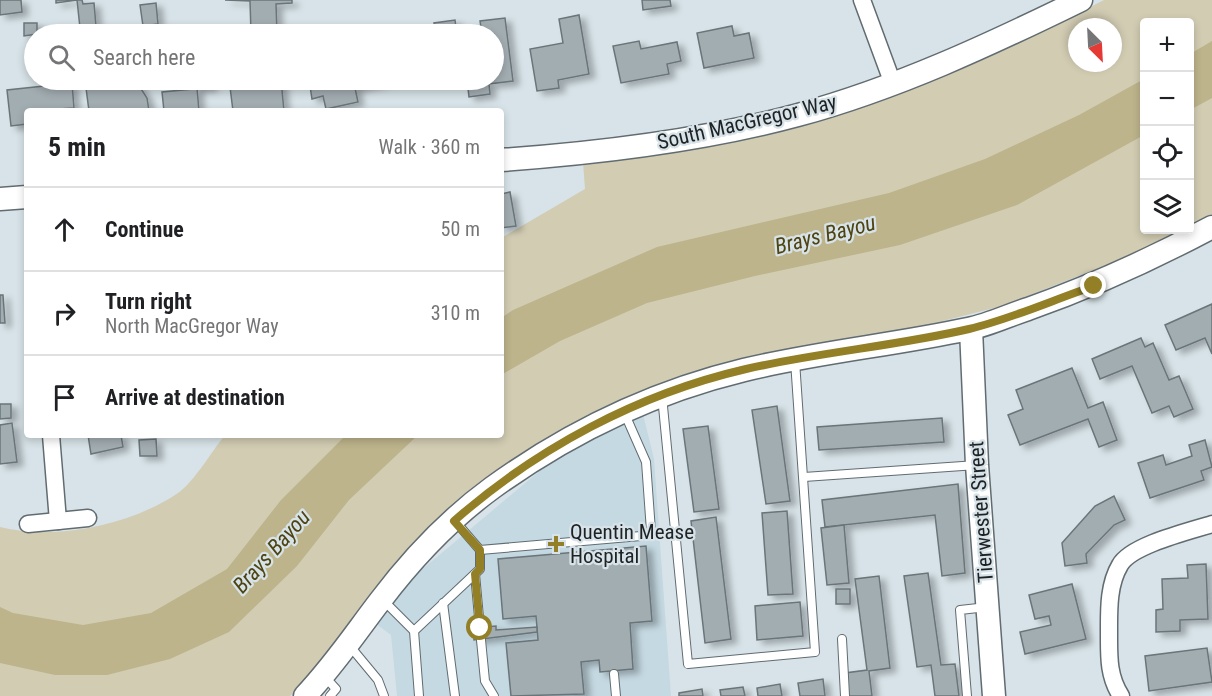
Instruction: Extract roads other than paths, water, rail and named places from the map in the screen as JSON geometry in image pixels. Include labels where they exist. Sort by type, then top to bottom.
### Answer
[{"type":"main road","name":"South MacGregor Way","points":[[504,160],[558,156],[684,139],[798,115],[893,84],[990,45],[1081,0]]},
{"type":"main road","points":[[0,199],[24,197]]},
{"type":"main road","points":[[305,696],[327,686],[349,645],[382,599],[422,552],[454,521],[489,490],[542,454],[623,411],[744,370],[971,329],[1094,286],[1212,227]]},
{"type":"main road","name":"Tierwester Street","points":[[971,329],[977,465],[994,696]]},
{"type":"street","points":[[862,0],[893,84]]},
{"type":"street","points":[[51,438],[58,521]]},
{"type":"street","points":[[28,524],[88,518]]},
{"type":"street","points":[[1121,696],[1114,685],[1109,662],[1109,602],[1120,563],[1135,552],[1167,538],[1212,524]]},
{"type":"lane","points":[[662,396],[688,664],[814,652],[795,360]]},
{"type":"lane","points":[[480,550],[641,536],[651,531],[646,462],[623,411]]},
{"type":"lane","points":[[804,477],[977,465]]},
{"type":"lane","points":[[414,631],[480,569],[480,550],[454,521]]},
{"type":"lane","points":[[475,574],[480,628]]},
{"type":"lane","points":[[382,599],[414,631],[419,696]]},
{"type":"lane","points":[[443,603],[455,696]]},
{"type":"lane","points":[[967,696],[960,610],[987,606]]},
{"type":"lane","points":[[842,639],[845,696]]},
{"type":"lane","points":[[482,640],[485,681],[494,696]]},
{"type":"lane","points":[[349,645],[378,680],[384,696]]},
{"type":"lane","points":[[614,674],[616,696]]},
{"type":"water","points":[[1212,41],[1212,98],[1194,108],[1194,72],[1194,52]]},
{"type":"water","name":"Brays Bayou","points":[[1140,81],[1140,137],[1017,205],[900,245],[755,276],[647,303],[560,341],[504,373],[504,316],[513,310],[657,247],[889,193],[985,159],[1079,115]]},
{"type":"water","name":"Brays Bayou","points":[[343,438],[415,438],[349,500],[297,566],[229,632],[170,659],[107,675],[55,675],[0,663],[0,607],[13,613],[83,625],[151,613],[227,569],[281,500]]},
{"type":"place","name":"Quentin Mease Hospital","points":[[556,544]]}]
